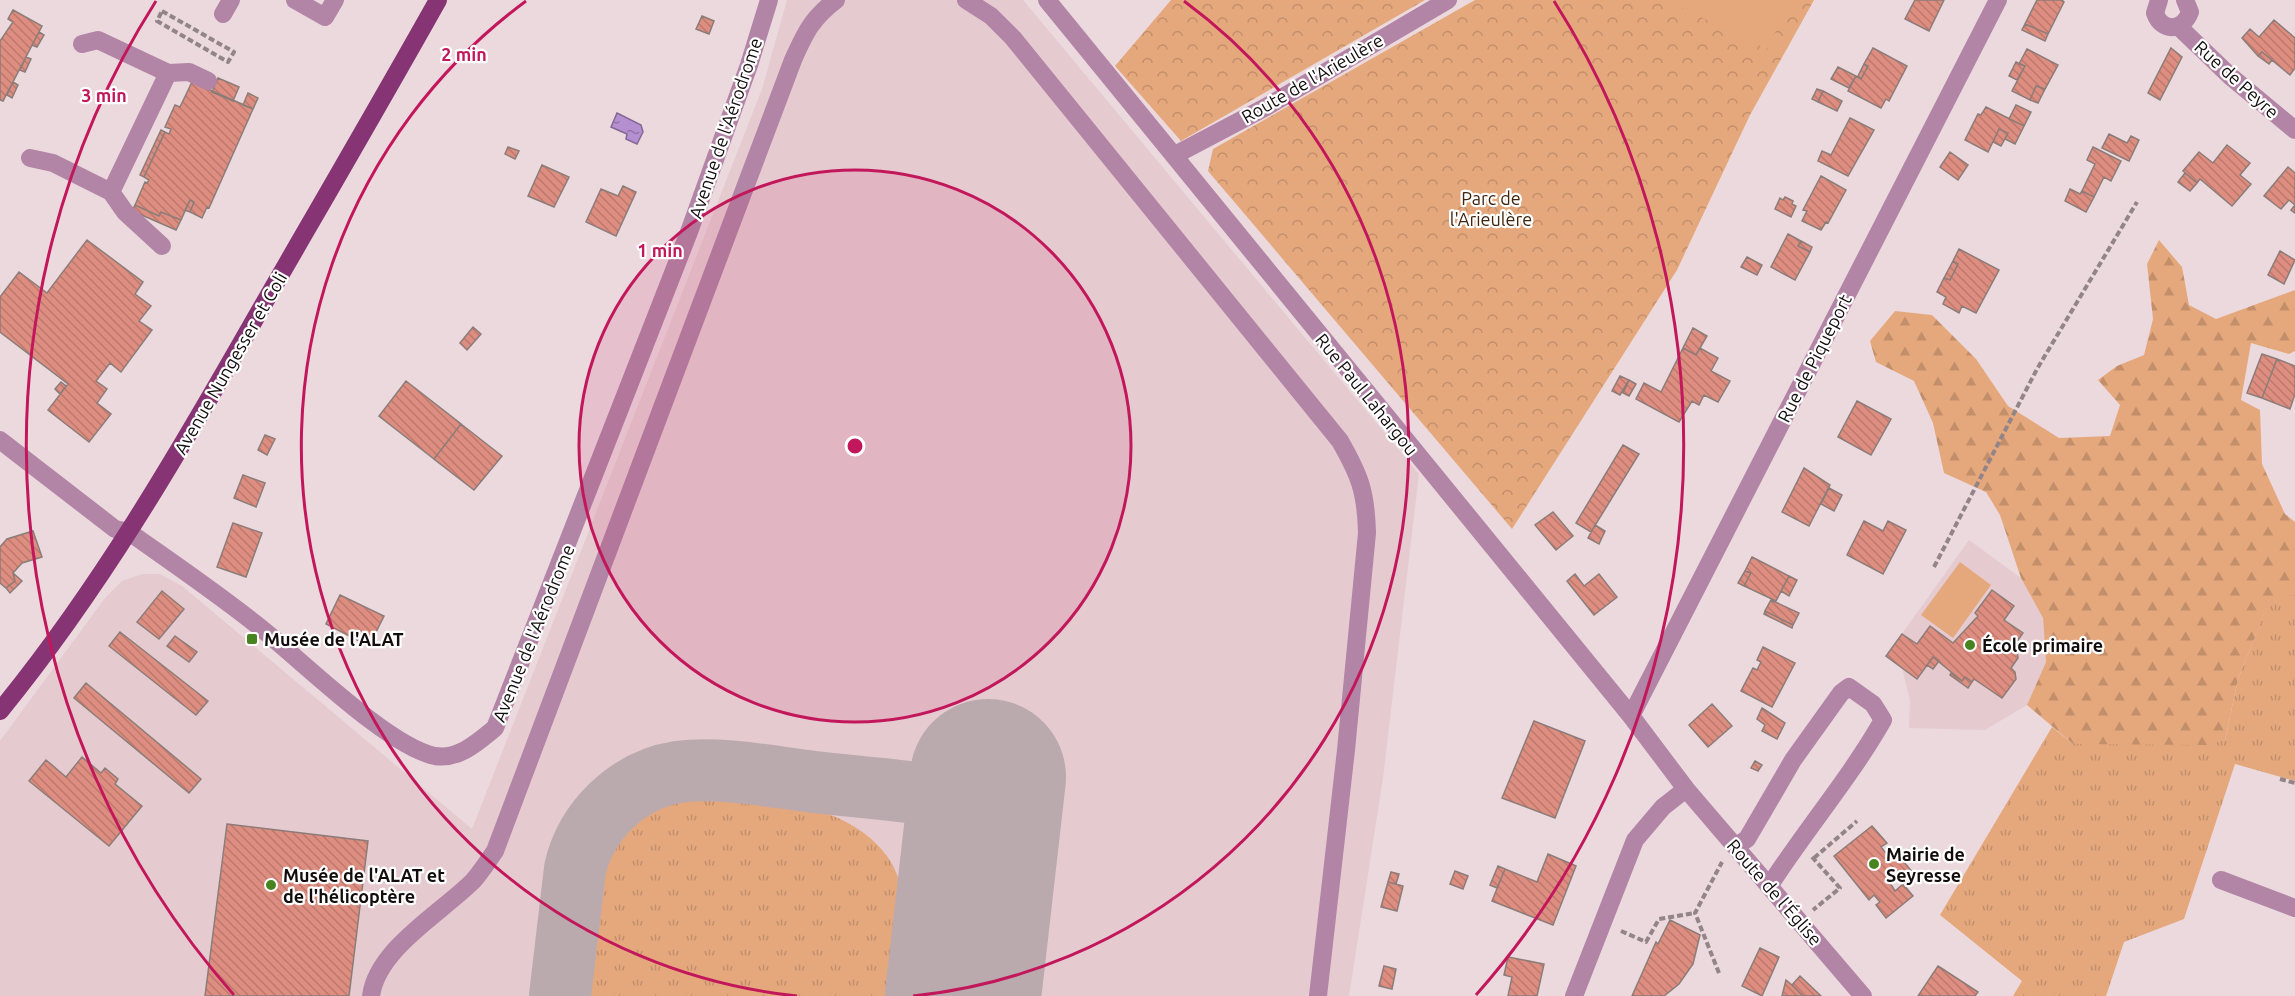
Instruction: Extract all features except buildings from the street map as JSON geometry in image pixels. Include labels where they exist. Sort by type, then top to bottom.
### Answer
[{"type":"main road","name":"Avenue Nungesser et Coli","points":[[0,711],[33,671],[129,532],[177,456],[438,0]]},
{"type":"street","points":[[295,0],[325,17],[335,0]]},
{"type":"street","name":"Avenue de l'Aérodrome","points":[[0,440],[115,529],[129,532],[261,628],[375,723],[416,750],[438,756],[467,751],[495,728],[689,232],[749,65],[769,0]]},
{"type":"street","points":[[371,996],[373,981],[393,952],[474,880],[495,851],[793,60],[806,28],[821,11],[836,0]]},
{"type":"street","points":[[966,0],[991,16],[1012,38],[1340,441],[1356,468],[1366,500],[1367,533],[1346,750],[1318,996]]},
{"type":"street","name":"Rue Paul Lahargou","points":[[1047,0],[1175,155],[1686,789]]},
{"type":"street","name":"Route de l'Arieulère","points":[[1175,155],[1266,106],[1448,0]]},
{"type":"street","name":"Rue de Piqueport","points":[[1630,717],[1998,0]]},
{"type":"street","name":"Rue de Peyre","points":[[2179,27],[2186,21],[2190,12],[2189,1]]},
{"type":"street","name":"Rue de Peyre","points":[[2154,2],[2155,13],[2164,26],[2179,27],[2230,76],[2295,130]]},
{"type":"street","points":[[82,44],[98,40],[168,73],[189,72],[208,81]]},
{"type":"street","points":[[111,192],[168,73]]},
{"type":"street","points":[[30,158],[53,163],[111,192],[125,212],[162,246]]},
{"type":"street","points":[[1736,846],[1747,839],[1793,760],[1841,693],[1849,687],[1873,704],[1883,720],[1879,728],[1802,835],[1770,885]]},
{"type":"street","points":[[1574,996],[1601,922],[1635,840],[1663,807],[1686,789]]},
{"type":"street","name":"Route de l'Église","points":[[1686,789],[1863,996]]},
{"type":"street","points":[[2221,880],[2295,908]]},
{"type":"path","points":[[162,11],[222,46],[234,52],[228,62],[157,21],[162,11]]},
{"type":"path","points":[[1934,567],[2037,369],[2137,202]]},
{"type":"path","points":[[2280,779],[2295,783]]},
{"type":"path","points":[[1805,867],[1857,821]]},
{"type":"path","points":[[1719,973],[1695,913],[1719,865],[1736,846]]},
{"type":"path","points":[[1601,922],[1646,942],[1659,918],[1695,913]]},
{"type":"shaded area","points":[[787,0],[1023,0],[1419,474],[1383,778],[1349,996],[0,996],[0,741],[105,598],[122,581],[142,574],[160,574],[182,586],[472,829],[762,89]]},
{"type":"shaded area","name":"École primaire","points":[[1969,540],[2021,578],[2043,618],[2046,662],[2027,705],[1985,730],[1909,728],[1910,700],[1902,668],[1886,656]]},
{"type":"green space","points":[[1171,0],[1425,0],[1181,141],[1115,66]]},
{"type":"green space","name":"Parc de l'Arieulère","points":[[1475,0],[1814,0],[1750,115],[1677,270],[1512,529],[1208,171],[1213,149]]},
{"type":"green space","points":[[1665,0],[1791,0],[1767,49]]},
{"type":"green space","points":[[2159,240],[2182,267],[2189,305],[2216,319],[2295,290],[2295,351],[2289,354],[2251,343],[2241,400],[2260,410],[2262,464],[2285,514],[2295,522],[2295,594],[2270,600],[2238,679],[2225,740],[2206,745],[2073,744],[2027,705],[2046,662],[2043,618],[2021,578],[2000,515],[1986,492],[1944,473],[1933,423],[1914,381],[1876,362],[1870,341],[1895,311],[1932,315],[1976,359],[2008,406],[2059,438],[2110,436],[2120,405],[2098,380],[2117,366],[2144,355],[2153,319],[2147,264]]},
{"type":"green space","points":[[1960,562],[1991,585],[1953,638],[1921,615]]},
{"type":"green space","points":[[2295,594],[2295,781],[2235,764],[2184,919],[2124,942],[2106,996],[2013,996],[2022,981],[1940,915],[2052,727],[2073,744],[2225,740],[2238,679],[2270,599]]},
{"type":"green space","points":[[690,796],[819,811],[847,822],[872,839],[891,862],[901,890],[901,929],[891,996],[585,996],[594,901],[602,871],[613,844],[631,821],[656,805]]},
{"type":"water","points":[[617,113],[641,125],[643,132],[637,144],[626,139],[627,134],[611,127]]},
{"type":"taxiway","points":[[560,996],[575,869],[580,851],[599,819],[612,806],[626,794],[659,776],[711,770],[950,798],[963,807],[971,818],[975,830],[976,859],[970,903]]},
{"type":"runway","points":[[963,996],[988,777]]},
{"type":"place","name":"Musée de l'ALAT","points":[[252,639]]},
{"type":"place","name":"École primaire","points":[[1970,645]]},
{"type":"place","name":"Mairie de Seyresse","points":[[1874,864]]},
{"type":"place","name":"Musée de l'ALAT et de l'hélicoptère","points":[[271,885]]}]
